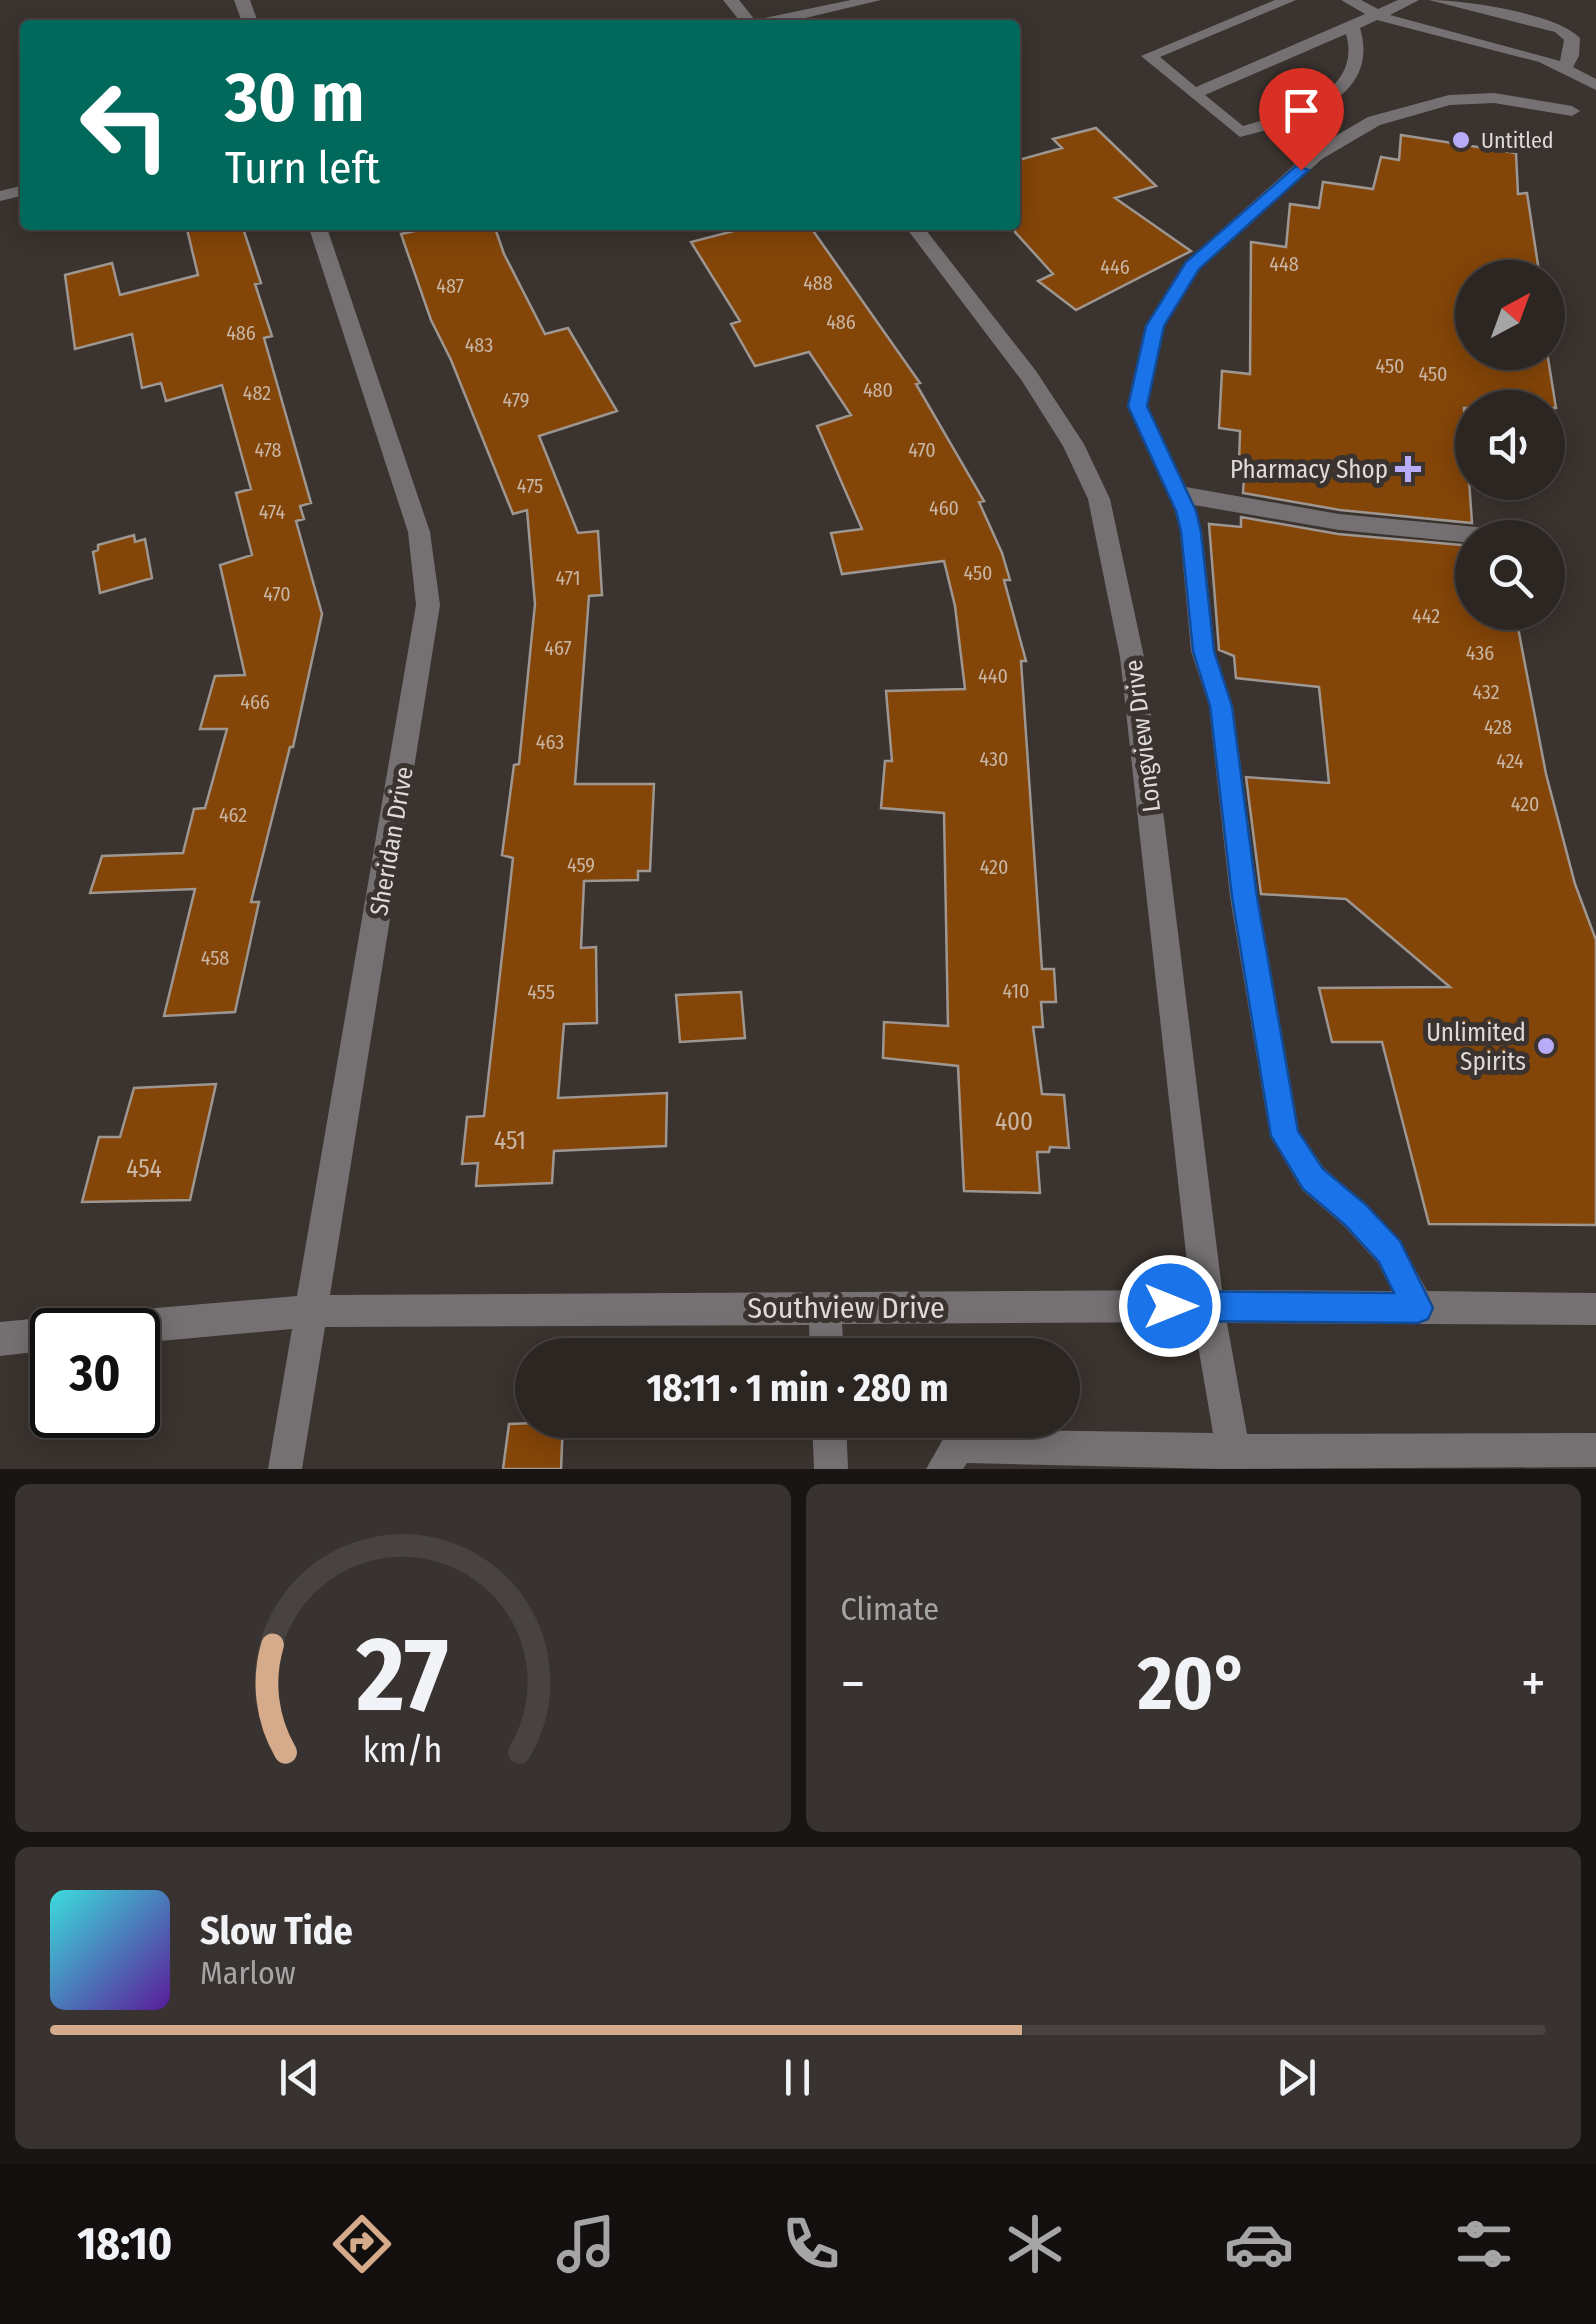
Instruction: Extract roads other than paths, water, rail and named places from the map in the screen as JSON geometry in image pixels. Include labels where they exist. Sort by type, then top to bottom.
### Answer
[{"type":"street","points":[[731,0],[749,20]]},
{"type":"street","points":[[777,20],[873,0]]},
{"type":"street","points":[[1288,0],[1149,56],[1240,132],[1325,99],[1350,79],[1358,52],[1352,28]]},
{"type":"street","points":[[1350,0],[1378,15],[1565,67],[1596,86]]},
{"type":"street","points":[[1193,94],[1412,0]]},
{"type":"street","points":[[1437,0],[1560,29],[1572,38],[1571,56],[1565,67]]},
{"type":"street","points":[[1418,1308],[1389,1252],[1354,1214],[1313,1179],[1285,1136],[1242,879],[1221,706],[1204,651],[1191,532],[1178,494],[1137,406],[1155,326],[1192,266],[1256,213],[1316,154],[1374,121],[1449,100],[1494,98],[1572,111]]},
{"type":"street","name":"Sheridan Drive","points":[[285,1469],[428,606],[418,532],[319,230]]},
{"type":"street","name":"Longview Drive","points":[[917,230],[1029,376],[1073,444],[1099,499],[1132,657],[1208,1306],[1234,1460]]},
{"type":"street","points":[[1178,494],[1339,522],[1455,533]]},
{"type":"street","name":"Southview Drive","points":[[160,1324],[311,1310],[1208,1306],[1596,1309]]},
{"type":"street","points":[[825,1308],[826,1338]]},
{"type":"street","points":[[0,1339],[30,1336]]},
{"type":"street","points":[[831,1438],[832,1469]]},
{"type":"street","points":[[943,1469],[958,1446],[1234,1460],[1596,1450]]},
{"type":"place","name":"Untitled","points":[[1461,140]]},
{"type":"place","name":"Pharmacy Shop","points":[[1408,469]]},
{"type":"place","name":"Unlimited Spirits","points":[[1546,1046]]}]
